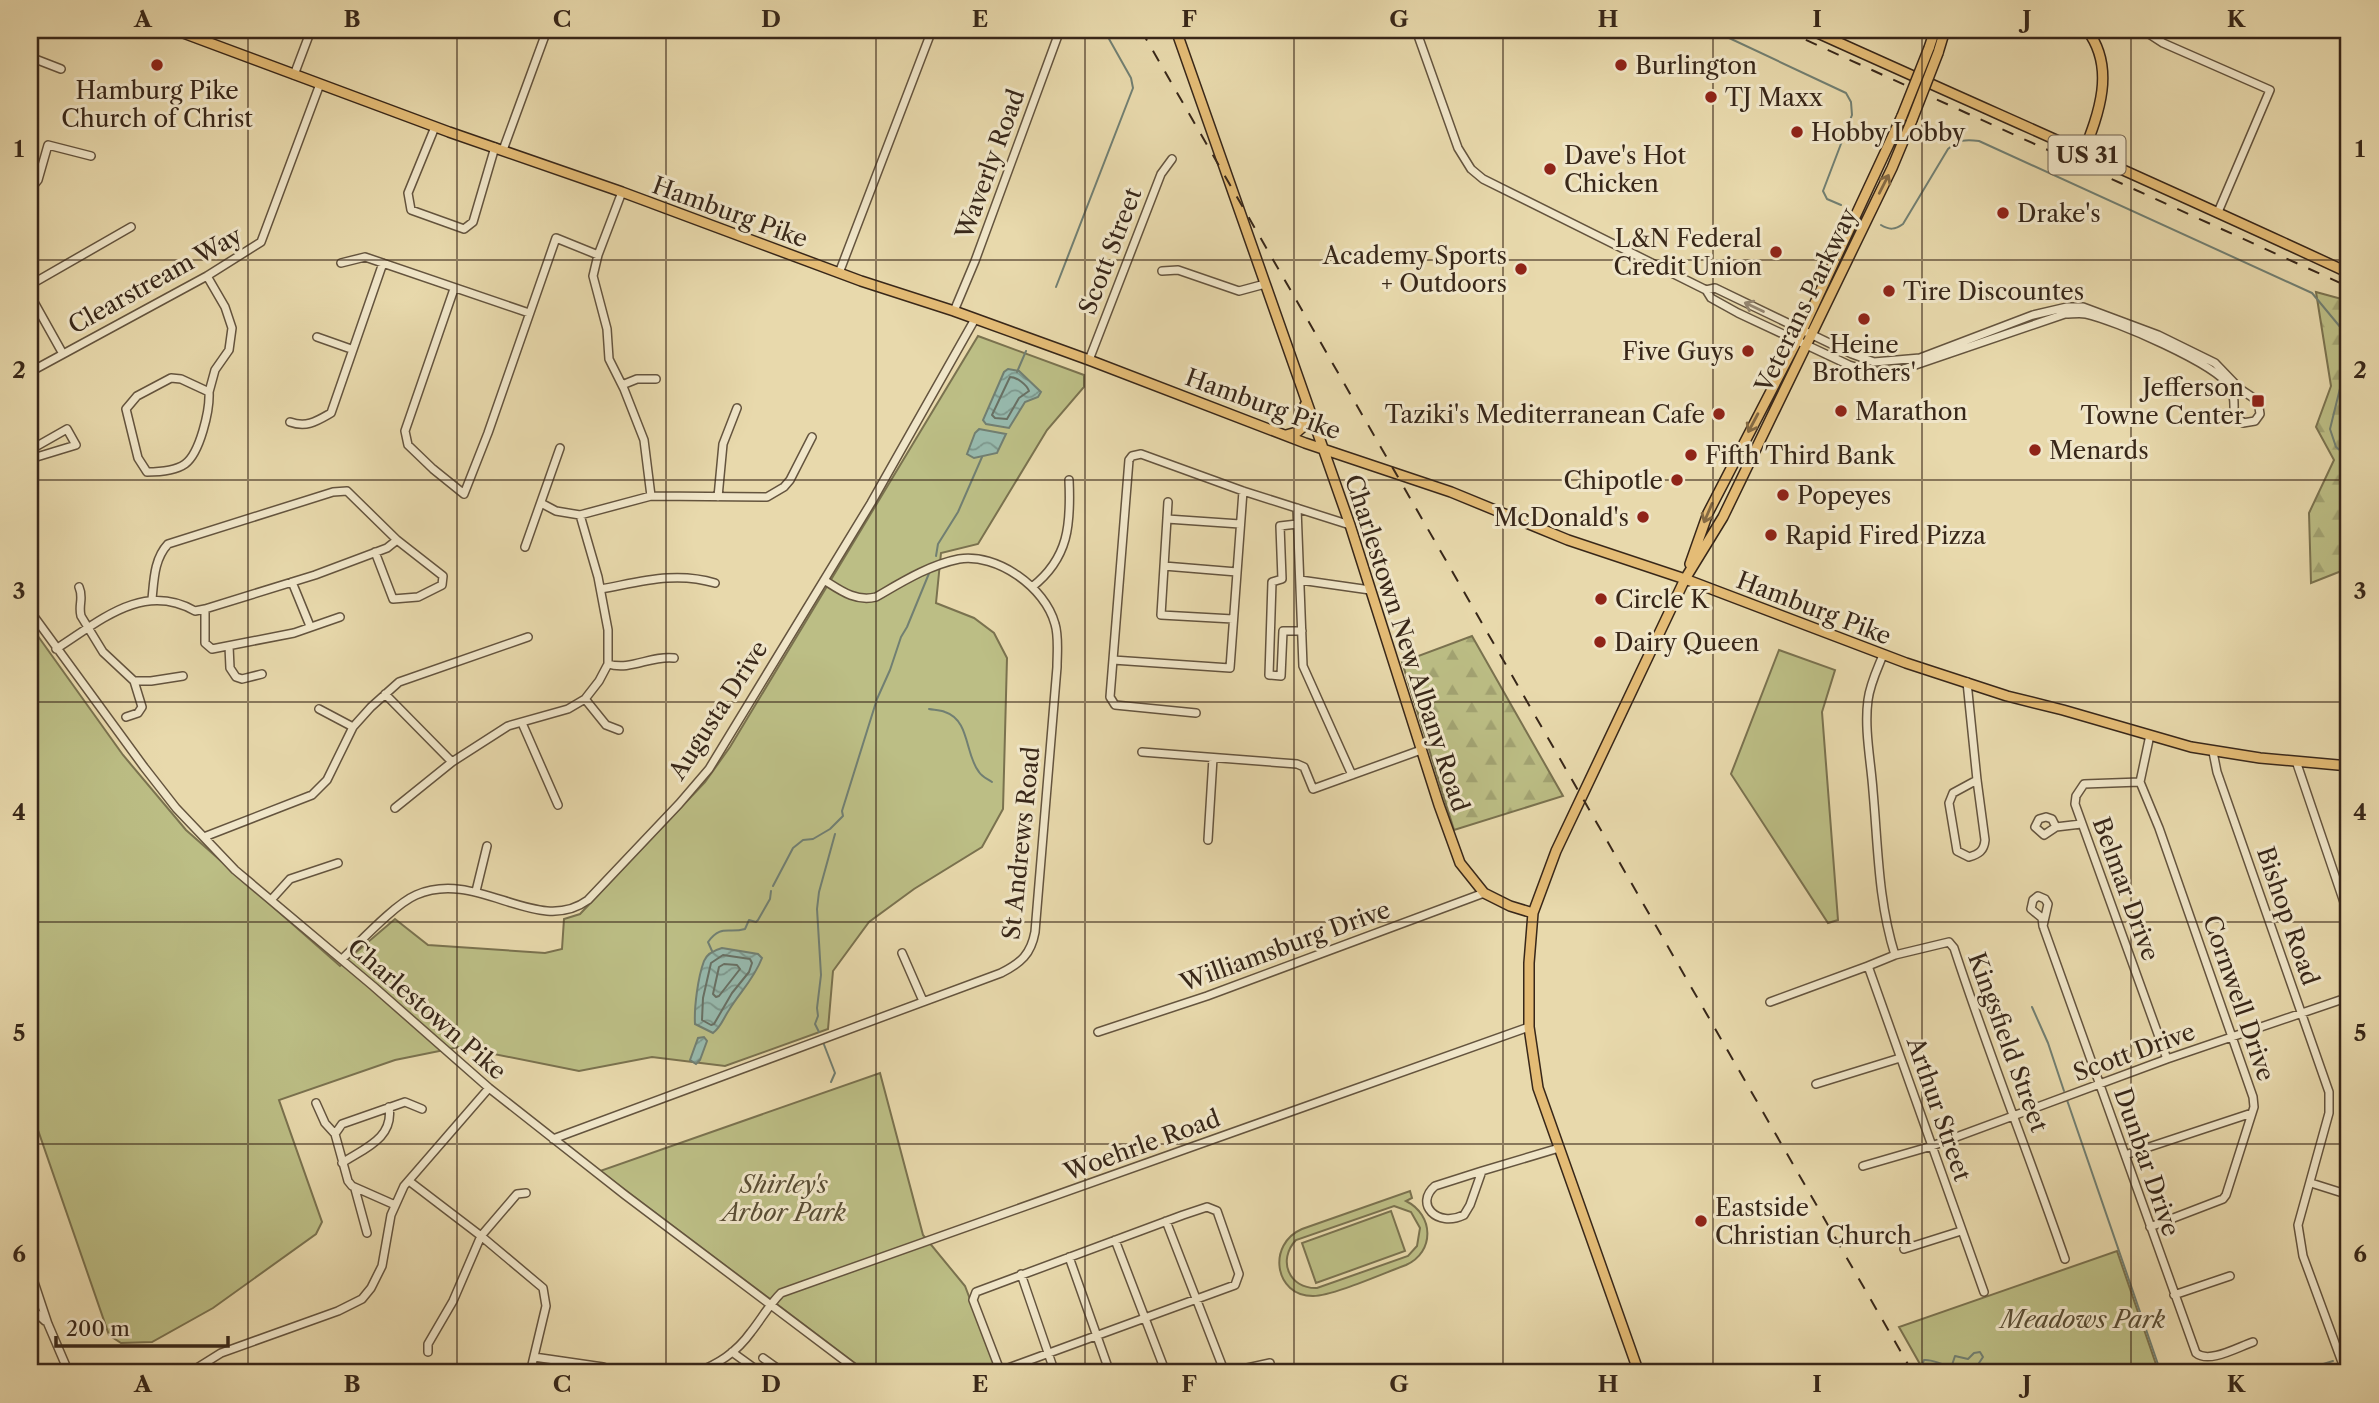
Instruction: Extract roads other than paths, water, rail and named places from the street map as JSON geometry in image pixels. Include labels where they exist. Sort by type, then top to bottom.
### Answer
[{"type":"main road","name":"Hamburg Pike","points":[[175,30],[435,127],[954,311],[1286,435],[1451,492],[1568,540],[1685,579],[1883,655],[2007,696],[2213,752],[2349,766]]},
{"type":"main road","name":"Charlestown New Albany Road","points":[[1176,30],[1350,525],[1421,750],[1460,863],[1484,893],[1510,906],[1533,913]]},
{"type":"main road","name":"US 31","points":[[1811,30],[2349,273]]},
{"type":"main road","name":"Veterans Parkway","points":[[1685,579],[1707,513],[1807,331],[1892,168],[1912,120],[1933,51],[1935,30]]},
{"type":"main road","name":"Veterans Parkway","points":[[1807,331],[1902,116],[1945,30]]},
{"type":"main road","points":[[2083,153],[2097,119],[2103,93],[2100,55],[2087,30]]},
{"type":"main road","name":"Veterans Parkway","points":[[1529,1027],[1529,962],[1533,913],[1556,851],[1685,579],[1723,517],[1801,342]]},
{"type":"main road","points":[[1286,435],[1297,432],[1304,426],[1306,400]]},
{"type":"main road","points":[[1529,1027],[1538,1088],[1639,1373]]},
{"type":"street","points":[[295,75],[311,30]]},
{"type":"street","points":[[435,127],[408,193],[411,210],[464,229],[472,222],[547,30]]},
{"type":"street","points":[[839,272],[932,30]]},
{"type":"street","name":"Waverly Road","points":[[954,311],[1060,30]]},
{"type":"street","points":[[1416,30],[1458,148],[1471,169],[1483,179],[1706,290],[1711,298],[1738,313],[1849,365],[1873,372],[1898,371],[2065,314],[2084,314],[2106,320],[2212,369],[2229,385],[2236,417],[2243,422],[2251,423],[2258,418],[2261,410],[2258,401],[2240,389],[2216,363],[2158,335],[2083,307],[2067,307],[2033,316],[1920,358],[1874,362],[1715,288],[1706,290]]},
{"type":"street","points":[[2143,30],[2163,43],[2270,90],[2218,212]]},
{"type":"street","points":[[30,57],[61,69]]},
{"type":"street","name":"Clearstream Way","points":[[30,372],[207,276],[261,242],[320,84]]},
{"type":"street","points":[[30,190],[38,180],[48,145],[91,156]]},
{"type":"street","name":"Scott Street","points":[[1089,360],[1161,174],[1171,159]]},
{"type":"street","points":[[622,192],[598,255],[593,276],[607,329],[609,359],[643,440],[651,496]]},
{"type":"street","points":[[30,285],[131,227]]},
{"type":"street","points":[[454,289],[405,431],[408,445],[464,494],[541,287],[556,238],[598,255]]},
{"type":"street","points":[[341,262],[365,257],[530,313]]},
{"type":"street","points":[[290,422],[299,426],[311,424],[331,413],[383,262]]},
{"type":"street","points":[[1162,271],[1178,270],[1239,291],[1265,284]]},
{"type":"street","points":[[207,276],[225,307],[232,328],[229,350],[215,370],[209,392],[208,415],[192,457],[178,468],[147,471],[140,464],[126,415],[131,401],[171,378],[181,379],[209,392]]},
{"type":"street","points":[[30,295],[63,354]]},
{"type":"street","name":"Augusta Drive","points":[[342,959],[412,896],[444,888],[476,891],[551,912],[576,908],[588,900],[709,769],[931,401],[975,319]]},
{"type":"street","points":[[317,337],[351,349]]},
{"type":"street","points":[[622,385],[637,379],[656,379]]},
{"type":"street","points":[[2235,404],[2240,398],[2251,397]]},
{"type":"street","points":[[718,497],[723,444],[737,408]]},
{"type":"street","points":[[30,450],[67,429],[76,445],[30,458]]},
{"type":"street","points":[[541,503],[562,512],[580,514],[651,496],[767,497],[776,493],[790,480],[813,437]]},
{"type":"street","points":[[525,547],[560,448]]},
{"type":"street","points":[[1196,713],[1115,705],[1110,697],[1129,460],[1132,456],[1141,454],[1242,491],[1350,525]]},
{"type":"street","points":[[1032,587],[1052,569],[1069,529],[1069,480]]},
{"type":"street","points":[[152,599],[160,552],[168,544],[333,492],[347,491],[397,541],[443,576],[442,585],[418,597],[393,599],[374,552]]},
{"type":"street","points":[[1113,660],[1230,668],[1242,491]]},
{"type":"street","points":[[1168,502],[1161,615],[1233,619]]},
{"type":"street","points":[[1297,508],[1304,666],[1352,775]]},
{"type":"street","points":[[394,808],[452,762],[508,726],[554,714],[585,699],[599,681],[608,664],[608,630],[601,589],[580,514]]},
{"type":"street","points":[[1167,519],[1240,524]]},
{"type":"street","points":[[1297,524],[1280,526],[1282,579],[1272,582],[1269,675],[1281,676],[1283,631],[1302,632]]},
{"type":"street","points":[[56,649],[99,619],[117,610],[152,599],[195,611],[205,609],[292,582],[397,541]]},
{"type":"street","name":"St Andrews Road","points":[[553,1139],[816,1044],[1001,973],[1024,960],[1033,943],[1057,667],[1055,622],[1051,612],[1032,587],[999,566],[972,559],[946,562],[928,568],[876,597],[866,599],[850,595],[824,580]]},
{"type":"street","points":[[1164,566],[1237,572]]},
{"type":"street","points":[[601,589],[664,577],[690,577],[715,583]]},
{"type":"street","points":[[1300,580],[1370,590]]},
{"type":"street","points":[[292,582],[310,626]]},
{"type":"street","points":[[79,587],[83,599],[80,610],[103,652],[134,681],[142,707],[138,713],[126,716]]},
{"type":"street","points":[[205,609],[205,643],[212,649],[294,633],[340,617]]},
{"type":"street","name":"Charlestown Pike","points":[[30,611],[152,778],[235,870],[342,959],[489,1088],[676,1234],[861,1373]]},
{"type":"street","points":[[204,837],[312,795],[327,780],[353,727],[399,682],[528,637]]},
{"type":"street","points":[[229,646],[230,668],[236,677],[242,679],[262,674]]},
{"type":"street","points":[[1770,1002],[1895,955],[1885,922],[1880,885],[1868,735],[1867,703],[1870,687],[1883,655]]},
{"type":"street","points":[[608,664],[623,667],[662,656],[674,658]]},
{"type":"street","points":[[134,681],[183,676]]},
{"type":"street","points":[[1967,682],[1976,780],[1985,840],[1979,855],[1969,858],[1957,851],[1949,803],[1953,793],[1976,780]]},
{"type":"street","points":[[385,694],[452,762]]},
{"type":"street","points":[[585,699],[606,725],[619,730]]},
{"type":"street","points":[[319,709],[353,727]]},
{"type":"street","points":[[522,723],[558,805]]},
{"type":"street","points":[[2140,782],[2150,735]]},
{"type":"street","points":[[1142,752],[1301,765],[1313,789],[1421,750]]},
{"type":"street","name":"Bishop Road","points":[[2213,752],[2217,772],[2327,1082],[2330,1101],[2327,1123],[2298,1225],[2299,1241],[2346,1373]]},
{"type":"street","points":[[1208,840],[1213,758]]},
{"type":"street","points":[[2296,761],[2349,917]]},
{"type":"street","name":"Belmar Drive","points":[[2140,782],[2084,785],[2076,796],[2075,804],[2167,1059]]},
{"type":"street","name":"Cornwell Drive","points":[[2140,782],[2159,828],[2253,1097],[2252,1113],[2226,1195],[2222,1199],[2150,1227]]},
{"type":"street","points":[[2056,827],[2081,824]]},
{"type":"street","points":[[476,891],[486,846]]},
{"type":"street","points":[[271,900],[290,879],[338,863]]},
{"type":"street","name":"Williamsburg Drive","points":[[1098,1032],[1231,987],[1484,893]]},
{"type":"street","name":"Dunbar Drive","points":[[2043,926],[2174,1295],[2199,1356],[2210,1356],[2253,1342]]},
{"type":"street","name":"Kingsfield Street","points":[[1895,955],[1949,942],[1954,948],[2065,1259]]},
{"type":"street","points":[[902,953],[923,1001]]},
{"type":"street","name":"Arthur Street","points":[[1868,966],[1984,1292]]},
{"type":"street","name":"Scott Drive","points":[[1863,1166],[1932,1146],[2167,1059],[2349,997]]},
{"type":"street","name":"Woehrle Road","points":[[770,1303],[781,1293],[1529,1027]]},
{"type":"street","points":[[1816,1084],[1900,1058]]},
{"type":"street","points":[[189,1373],[221,1353],[338,1311],[362,1298],[372,1288],[382,1266],[395,1205],[409,1181],[489,1088]]},
{"type":"street","points":[[335,1134],[342,1124],[404,1102],[422,1109]]},
{"type":"street","points":[[317,1103],[325,1123],[335,1134],[342,1163],[348,1181],[355,1189],[367,1233]]},
{"type":"street","points":[[342,1163],[383,1136],[391,1116],[389,1107]]},
{"type":"street","points":[[2125,1155],[2252,1113]]},
{"type":"street","points":[[1482,1171],[1464,1215],[1445,1220],[1430,1210],[1427,1205],[1428,1197],[1435,1186],[1482,1171],[1559,1148]]},
{"type":"street","points":[[409,1181],[481,1236],[545,1291],[546,1306],[530,1373]]},
{"type":"street","points":[[2311,1183],[2349,1195]]},
{"type":"street","points":[[355,1189],[395,1205]]},
{"type":"street","points":[[428,1352],[428,1344],[453,1301],[481,1236],[517,1194],[526,1193]]},
{"type":"street","points":[[1208,1207],[1218,1212],[1239,1278],[1235,1285],[1001,1372],[973,1300],[978,1290],[1115,1240],[1208,1207]]},
{"type":"street","points":[[1166,1221],[1224,1373]]},
{"type":"street","points":[[1904,1249],[1961,1231]]},
{"type":"street","points":[[1115,1240],[1166,1373]]},
{"type":"street","points":[[1069,1257],[1110,1373]]},
{"type":"street","points":[[30,1270],[48,1324],[69,1373]]},
{"type":"street","points":[[1021,1274],[1055,1373]]},
{"type":"street","points":[[2174,1295],[2230,1276]]},
{"type":"street","points":[[695,1373],[717,1365],[731,1354],[751,1333],[770,1303]]},
{"type":"street","points":[[30,1307],[48,1324]]},
{"type":"street","points":[[731,1354],[755,1373]]},
{"type":"street","points":[[731,1354],[761,1373]]},
{"type":"street","points":[[534,1357],[603,1367],[620,1373]]},
{"type":"street","points":[[763,1358],[780,1372]]},
{"type":"street","points":[[1234,1373],[1270,1363]]},
{"type":"water","points":[[1008,369],[1019,371],[1041,392],[1038,397],[1025,402],[1009,428],[986,424],[983,420],[1004,372]]},
{"type":"water","points":[[979,429],[1006,434],[997,453],[974,458],[967,454]]},
{"type":"water","points":[[722,948],[758,954],[762,958],[751,979],[713,1033],[695,1024],[696,1001],[705,958]]},
{"type":"water","points":[[704,1037],[707,1041],[696,1064],[690,1060],[698,1038]]},
{"type":"waterway","points":[[1056,287],[1133,88],[1131,78],[1104,30]]},
{"type":"waterway","points":[[1712,30],[1846,93],[1851,102],[1852,115],[1823,191],[1827,199],[1841,205]]},
{"type":"waterway","points":[[1881,225],[1892,229],[1903,224],[1948,149],[1962,141],[1979,141],[2312,293],[2341,328],[2340,345],[2348,356],[2330,429],[2336,447],[2349,458]]},
{"type":"waterway","points":[[1017,372],[1026,351]]},
{"type":"waterway","points":[[936,556],[938,544],[958,512],[982,457]]},
{"type":"waterway","points":[[773,886],[793,848],[803,840],[813,839],[830,829],[843,816],[842,811],[877,699],[930,571]]},
{"type":"waterway","points":[[929,709],[945,712],[959,722],[975,765],[982,775],[992,782]]},
{"type":"waterway","points":[[819,1032],[815,1024],[821,975],[817,909],[835,834]]},
{"type":"waterway","points":[[712,951],[708,942],[717,933],[745,929],[749,920],[758,920],[770,899],[771,891]]},
{"type":"waterway","points":[[2032,1007],[2048,1043],[2064,1091]]},
{"type":"waterway","points":[[823,1042],[835,1073],[831,1082]]},
{"type":"waterway","points":[[2067,1100],[2161,1373]]},
{"type":"waterway","points":[[1919,1372],[1924,1360],[1952,1365],[1955,1356],[1968,1359],[1974,1353],[1980,1352],[1983,1357],[1979,1363],[1980,1367],[1988,1373]]},
{"type":"waterway","points":[[2294,1373],[2333,1361]]},
{"type":"railway","points":[[1141,30],[1913,1373]]},
{"type":"railway","points":[[1784,30],[2349,287]]},
{"type":"place","name":"Hamburg Pike Church of Christ","points":[[157,65]]},
{"type":"place","name":"Burlington","points":[[1621,65]]},
{"type":"place","name":"TJ Maxx","points":[[1711,97]]},
{"type":"place","name":"Hobby Lobby","points":[[1797,132]]},
{"type":"place","name":"Dave's Hot Chicken","points":[[1550,169]]},
{"type":"place","name":"Drake's","points":[[2003,213]]},
{"type":"place","name":"L&N Federal Credit Union","points":[[1776,252]]},
{"type":"place","name":"Academy Sports + Outdoors","points":[[1521,269]]},
{"type":"place","name":"Tire Discountes","points":[[1889,291]]},
{"type":"place","name":"Heine Brothers'","points":[[1864,319]]},
{"type":"place","name":"Five Guys","points":[[1748,351]]},
{"type":"place","name":"Jefferson Towne Center","points":[[2258,401]]},
{"type":"place","name":"Marathon","points":[[1841,411]]},
{"type":"place","name":"Taziki's Mediterranean Cafe","points":[[1719,414]]},
{"type":"place","name":"Menards","points":[[2035,450]]},
{"type":"place","name":"Fifth Third Bank","points":[[1691,455]]},
{"type":"place","name":"Chipotle","points":[[1677,480]]},
{"type":"place","name":"Popeyes","points":[[1783,495]]},
{"type":"place","name":"McDonald's","points":[[1643,517]]},
{"type":"place","name":"Rapid Fired Pizza","points":[[1771,535]]},
{"type":"place","name":"Circle K","points":[[1601,599]]},
{"type":"place","name":"Dairy Queen","points":[[1600,642]]},
{"type":"place","name":"Eastside Christian Church","points":[[1701,1221]]},
{"type":"park label","name":"Shirley's Arbor Park","points":[[784,1198]]},
{"type":"park label","name":"Meadows Park","points":[[2083,1319]]}]
